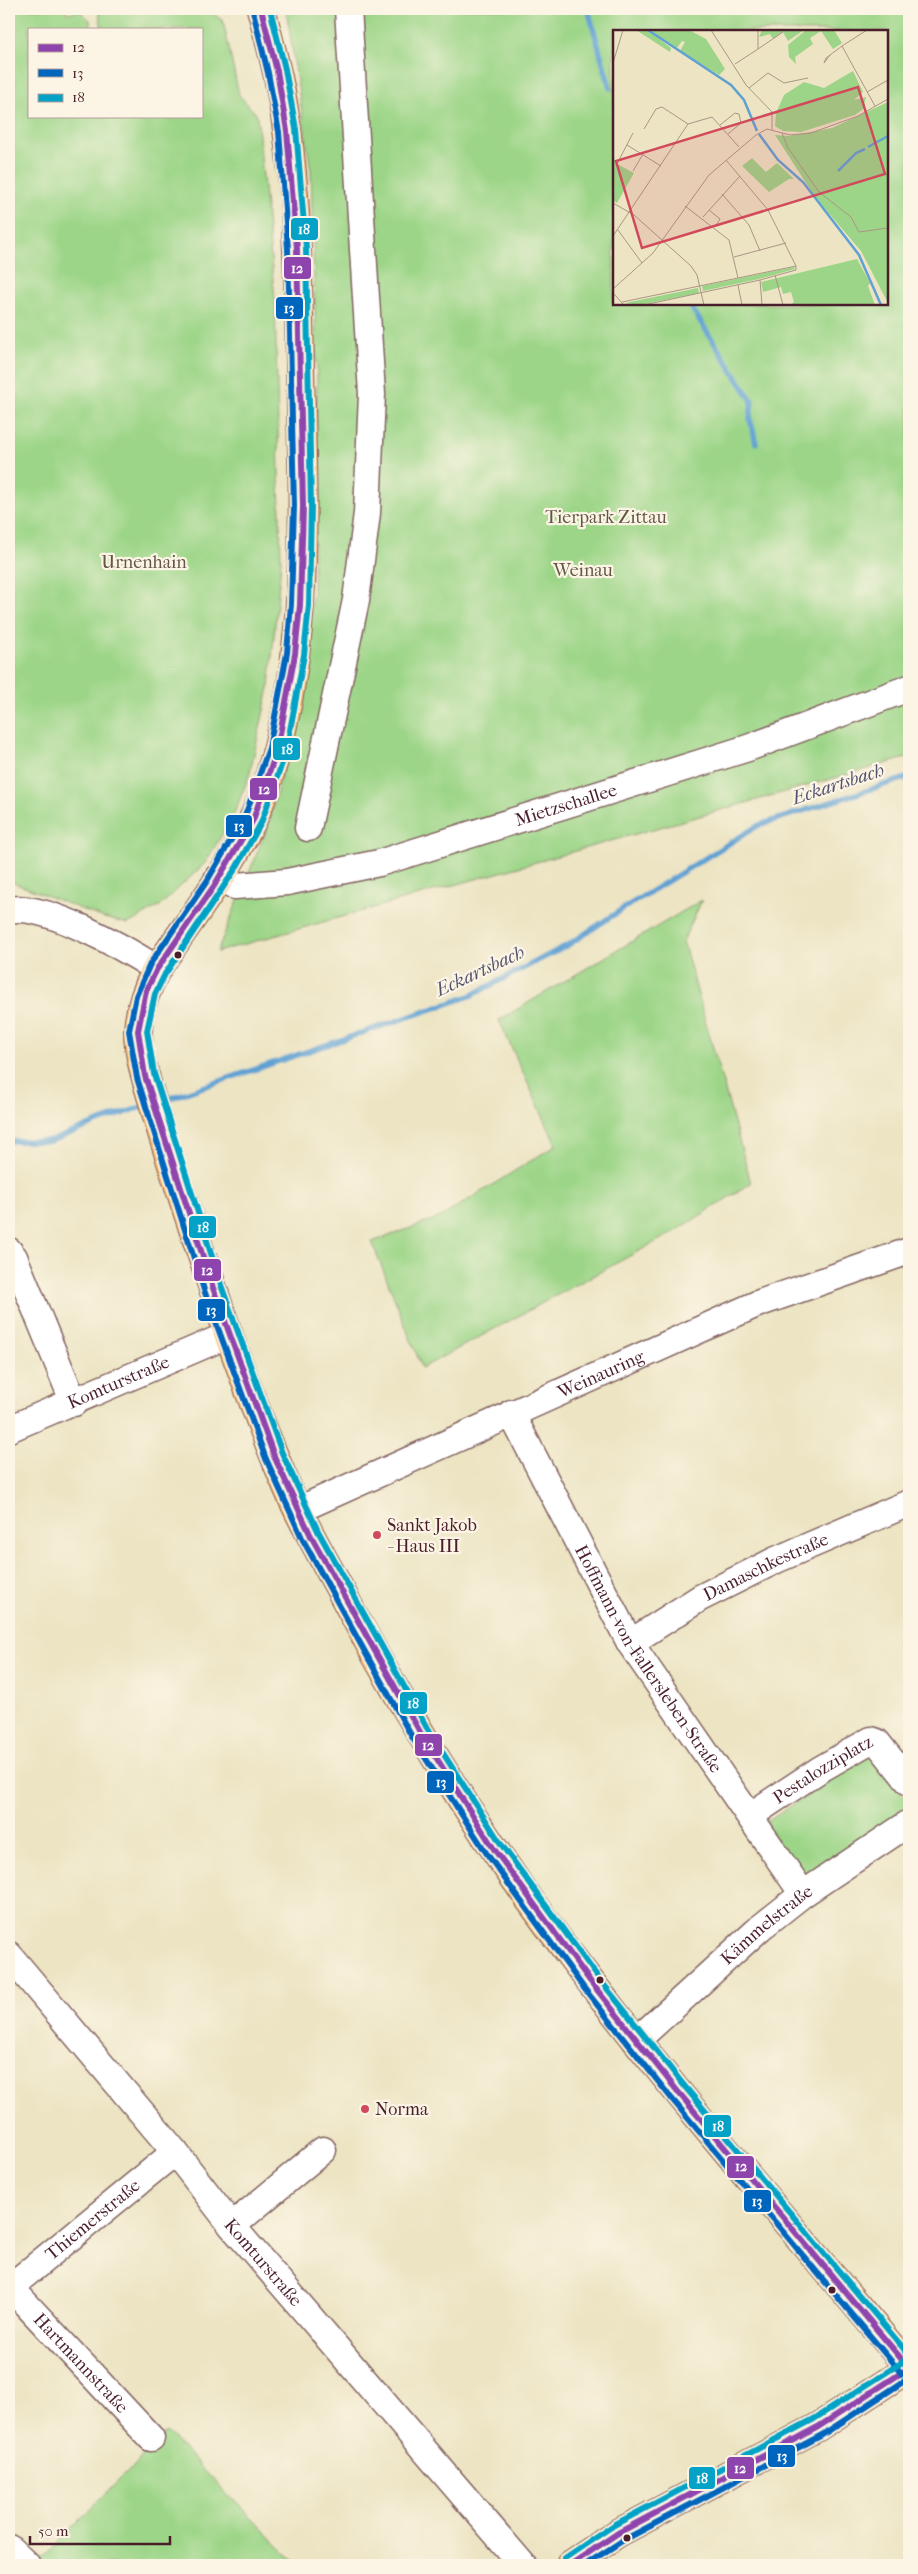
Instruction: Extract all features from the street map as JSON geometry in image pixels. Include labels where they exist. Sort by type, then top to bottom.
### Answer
[{"type":"main road","points":[[261,9],[281,92],[294,208],[298,270],[304,534],[302,597],[294,664],[268,781],[251,820],[218,877],[157,969],[147,988],[140,1018],[138,1046],[145,1076],[161,1134],[228,1336],[298,1510],[378,1660],[452,1785],[544,1920],[636,2041],[718,2142],[909,2368],[818,2427],[618,2533],[570,2565]]},
{"type":"street","points":[[308,828],[356,600],[367,513],[372,394],[348,9]]},
{"type":"street","name":"Mietzschallee","points":[[218,877],[235,886],[287,882],[379,862],[748,748],[909,688]]},
{"type":"street","points":[[9,910],[19,907],[45,913],[128,950],[157,969]]},
{"type":"street","points":[[9,1251],[14,1257],[74,1403]]},
{"type":"street","name":"Weinauring","points":[[298,1510],[756,1304],[909,1251]]},
{"type":"street","name":"Komturstraße","points":[[9,1429],[228,1336]]},
{"type":"street","name":"Hoffmann-von-Fallersleben-Straße","points":[[511,1413],[630,1643],[751,1815],[803,1894]]},
{"type":"street","name":"Damaschkestraße","points":[[630,1643],[717,1590],[776,1560],[909,1503]]},
{"type":"street","name":"Pestalozziplatz","points":[[751,1815],[820,1770],[871,1740],[877,1742],[909,1782]]},
{"type":"street","name":"Kämmelstraße","points":[[636,2041],[760,1928],[803,1894],[909,1823]]},
{"type":"street","name":"Komturstraße","points":[[9,1956],[174,2152],[232,2226],[523,2565]]},
{"type":"street","points":[[232,2226],[323,2150]]},
{"type":"street","name":"Thiemerstraße","points":[[9,2288],[174,2152]]},
{"type":"street","name":"Hartmannstraße","points":[[9,2288],[151,2438]]},
{"type":"street","points":[[9,2548],[27,2565]]},
{"type":"green space","name":"Urnenhain","points":[[9,9],[66,9],[67,13],[80,11],[90,20],[92,28],[28,28],[28,118],[202,118],[202,28],[102,28],[99,13],[106,9],[207,9],[223,21],[239,95],[257,115],[275,300],[281,562],[269,688],[249,776],[233,816],[205,863],[161,905],[128,924],[104,918],[9,881]]},
{"type":"green space","name":"Tierpark Zittau","points":[[286,9],[909,9],[909,757],[217,952],[270,821],[294,721],[313,593],[317,380],[311,171]]},
{"type":"green space","points":[[702,900],[683,941],[751,1183],[676,1231],[422,1368],[372,1242],[441,1217],[556,1145],[499,1020]]},
{"type":"green space","points":[[873,1752],[909,1803],[909,1815],[806,1886],[762,1825]]},
{"type":"green space","points":[[166,2432],[298,2565],[36,2565]]},
{"type":"waterway","points":[[588,9],[610,88]]},
{"type":"waterway","points":[[690,305],[752,401],[750,419],[756,443]]},
{"type":"waterway","name":"Eckartsbach","points":[[159,1102],[470,996],[568,945],[624,908],[759,825],[909,777]]},
{"type":"waterway","name":"Eckartsbach","points":[[9,1141],[51,1141],[145,1106]]},
{"type":"transit line","name":"12","points":[[261,9],[277,71],[287,131],[297,249],[303,506],[300,605],[295,654],[277,750],[253,820],[214,886],[157,969],[146,991],[138,1031],[145,1076],[213,1288],[274,1456],[311,1536],[420,1732],[494,1849],[590,1981],[679,2093],[909,2368]]},
{"type":"transit line","name":"18","points":[[270,9],[285,69],[296,129],[306,248],[311,506],[309,605],[304,655],[286,752],[261,823],[236,868],[165,974],[155,994],[147,1031],[154,1074],[221,1285],[282,1453],[318,1531],[427,1728],[501,1844],[597,1976],[686,2088],[909,2355]]},
{"type":"transit line","name":"13","points":[[253,11],[268,73],[279,132],[288,249],[294,506],[291,604],[287,653],[269,748],[245,816],[207,881],[150,964],[136,996],[129,1031],[137,1078],[204,1290],[266,1459],[303,1540],[412,1737],[487,1854],[583,1987],[672,2099],[902,2374]]},
{"type":"transit line","name":"18","points":[[565,2558],[614,2525],[814,2419],[904,2361]]},
{"type":"transit line","name":"12","points":[[570,2565],[618,2533],[818,2427],[909,2368]]},
{"type":"transit line","name":"13","points":[[585,2565],[622,2541],[822,2435],[909,2378]]},
{"type":"place","name":"Sankt Jakob - Haus III","points":[[377,1535]]},
{"type":"place","name":"Norma","points":[[365,2109]]},
{"type":"park label","name":"Weinau","points":[[583,570]]}]
